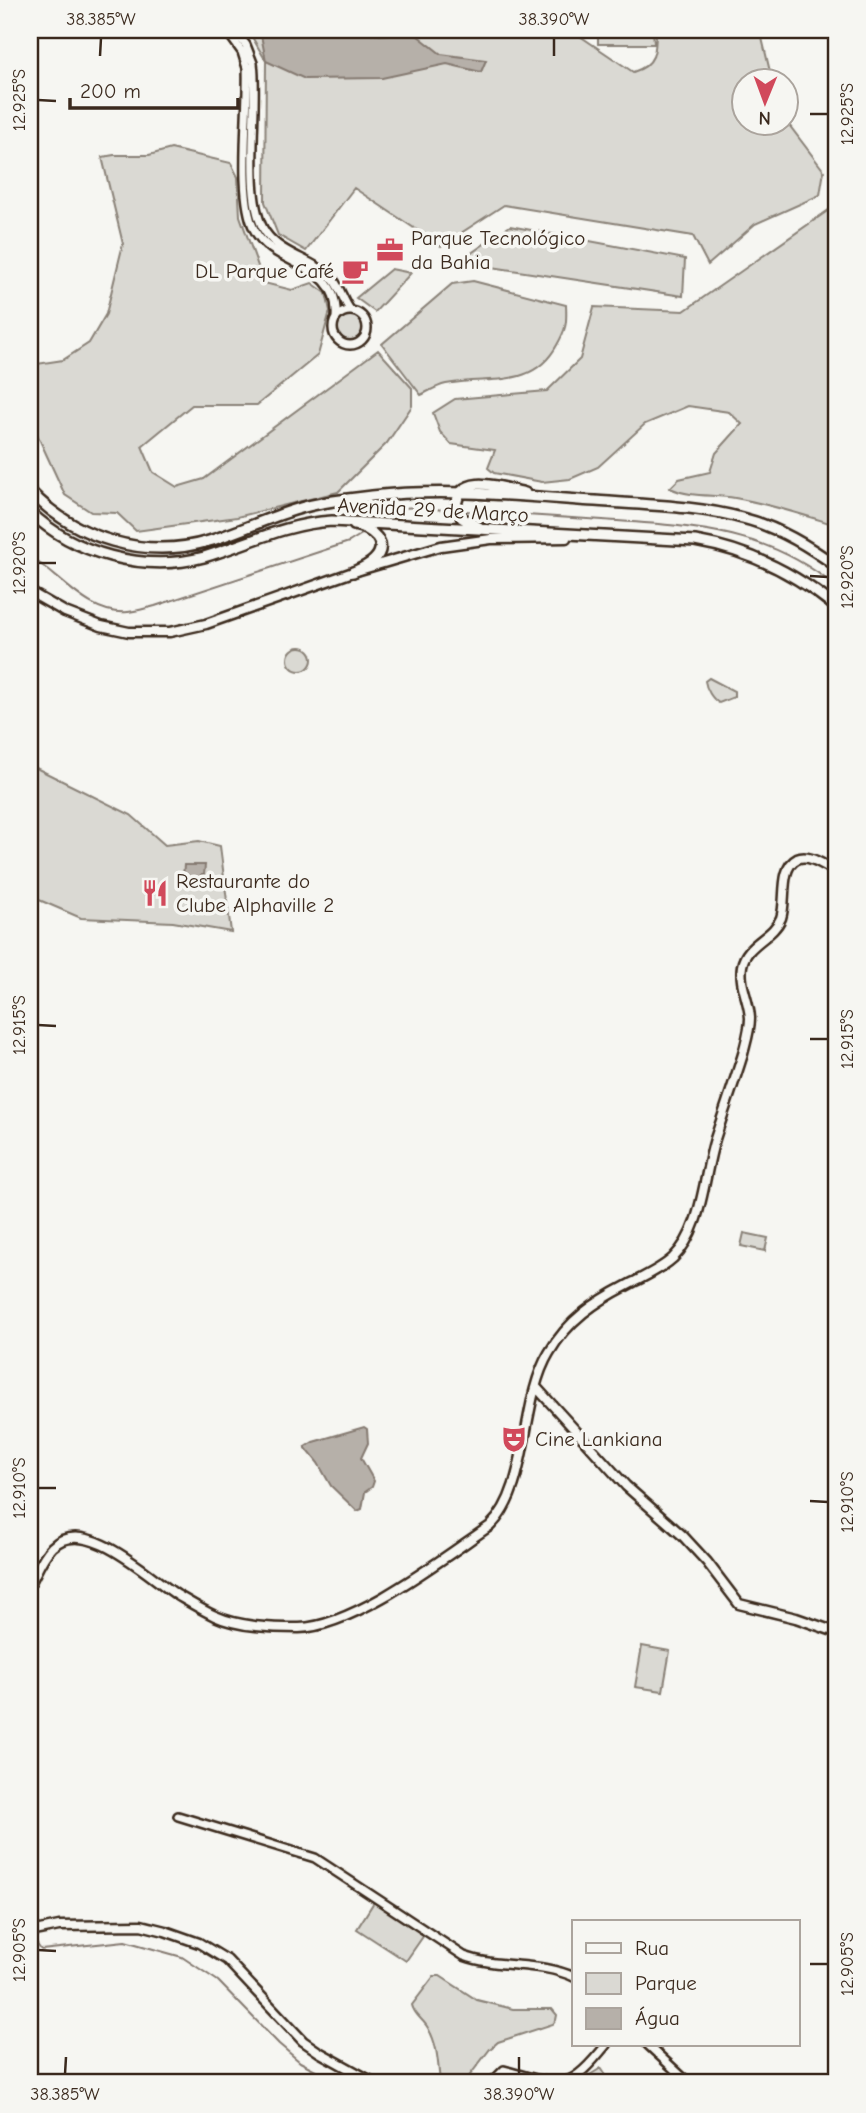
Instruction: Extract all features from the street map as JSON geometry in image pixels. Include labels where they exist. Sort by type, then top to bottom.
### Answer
[{"type":"main road","name":"Avenida 29 de Março","points":[[30,491],[75,526],[112,541],[168,548],[207,542],[294,510],[332,501],[376,496],[460,496],[472,486],[487,483],[523,493],[572,500],[696,509],[745,518],[789,537],[836,566]]},
{"type":"main road","points":[[460,496],[456,508],[458,514],[466,522],[487,530]]},
{"type":"main road","name":"Avenida 29 de Março","points":[[30,512],[62,537],[94,551],[121,558],[156,561],[201,558],[287,527],[332,521],[695,541],[740,552],[793,576],[836,607]]},
{"type":"main road","points":[[332,521],[370,530],[379,540],[379,551],[374,560],[353,572]]},
{"type":"main road","points":[[30,592],[87,622],[130,632],[170,632],[191,628],[353,572],[441,546],[491,539],[611,537]]},
{"type":"main road","points":[[30,1584],[52,1546],[70,1539],[81,1539],[105,1545],[178,1596],[225,1619],[246,1624],[300,1628],[355,1614],[439,1561],[496,1520],[506,1503],[515,1478],[536,1387],[548,1353],[574,1319],[593,1304],[664,1266],[685,1242],[698,1208],[715,1139],[747,1040],[750,1016],[741,980],[745,955],[779,922],[791,863],[805,858],[836,871]]},
{"type":"main road","points":[[536,1387],[626,1486],[692,1546],[739,1604],[796,1618],[836,1632]]},
{"type":"main road","points":[[31,1933],[59,1926],[141,1925],[199,1943],[227,1960],[303,2041],[374,2083]]},
{"type":"street","points":[[226,30],[242,52],[247,68],[246,194],[250,218],[263,242],[329,285],[335,298],[336,318],[332,329],[335,338],[344,345],[354,345],[365,336],[367,326],[363,317],[351,311],[334,279],[274,243],[261,225],[254,201],[255,74],[251,54],[234,30]]},
{"type":"street","points":[[336,318],[341,313],[351,311]]},
{"type":"street","points":[[178,1816],[314,1858],[464,1956],[483,1962],[548,1968],[572,1976]]},
{"type":"street","points":[[491,2083],[504,2070],[552,2082],[569,2081],[587,2068],[605,2046]]},
{"type":"street","points":[[649,2046],[689,2083]]},
{"type":"green space","points":[[248,30],[571,30],[633,72],[646,65],[653,56],[656,30],[764,30],[762,38],[769,66],[730,66],[730,136],[797,136],[824,171],[820,195],[755,224],[708,265],[693,236],[504,205],[441,246],[354,188],[306,251],[278,235],[265,202],[266,61]]},
{"type":"green space","points":[[598,30],[653,30],[654,44],[598,44]]},
{"type":"green space","points":[[171,149],[231,163],[238,177],[240,216],[264,283],[292,290],[312,283],[326,293],[330,311],[318,355],[257,405],[192,405],[142,446],[153,472],[177,487],[204,479],[378,350],[412,388],[412,406],[387,443],[338,492],[237,517],[136,531],[117,513],[91,512],[65,495],[30,419],[30,365],[63,360],[89,343],[106,314],[123,244],[102,157],[149,155]]},
{"type":"green space","points":[[836,205],[836,525],[748,500],[686,493],[670,488],[679,479],[710,472],[716,453],[742,424],[729,412],[688,406],[645,424],[598,467],[570,479],[542,482],[494,473],[488,468],[495,450],[451,444],[440,432],[433,413],[455,399],[547,391],[580,359],[594,307],[684,311]]},
{"type":"green space","points":[[510,226],[685,259],[683,296],[472,264],[470,254]]},
{"type":"green space","points":[[391,269],[411,273],[375,312],[356,298]]},
{"type":"green space","points":[[473,281],[566,305],[566,322],[562,335],[547,360],[522,375],[446,384],[421,395],[382,344],[452,284]]},
{"type":"green space","points":[[350,315],[360,319],[364,329],[360,339],[350,343],[340,339],[336,329],[340,319]]},
{"type":"green space","points":[[300,647],[309,650],[312,659],[309,668],[300,671],[291,668],[288,659],[291,650]]},
{"type":"green space","points":[[709,678],[734,691],[734,697],[719,703],[716,701],[705,681]]},
{"type":"green space","points":[[30,765],[131,815],[165,845],[199,841],[220,846],[231,932],[173,922],[81,918],[30,896]]},
{"type":"green space","points":[[744,1233],[768,1238],[765,1251],[741,1246]]},
{"type":"green space","points":[[642,1646],[670,1651],[663,1691],[635,1687]]},
{"type":"green space","points":[[374,1902],[424,1935],[406,1961],[357,1929]]},
{"type":"green space","points":[[434,1976],[440,1976],[477,2000],[513,2009],[552,2009],[557,2015],[556,2020],[553,2024],[498,2042],[464,2083],[440,2083],[434,2041],[412,2005]]},
{"type":"green space","points":[[601,2068],[611,2083],[577,2083]]},
{"type":"water","points":[[260,30],[354,30],[380,35],[413,32],[441,54],[486,60],[481,72],[447,64],[382,78],[305,79],[266,61]]},
{"type":"water","points":[[184,865],[205,865],[204,875],[201,875],[201,878],[183,877]]},
{"type":"water","points":[[364,1427],[367,1429],[368,1443],[361,1458],[374,1481],[372,1487],[365,1492],[362,1509],[357,1511],[331,1486],[305,1447],[313,1442]]},
{"type":"waterway","points":[[378,517],[385,512],[404,508],[455,511]]},
{"type":"waterway","points":[[464,511],[666,525],[726,534],[783,552],[810,567],[836,587]]},
{"type":"waterway","points":[[30,557],[100,608],[128,612],[155,606],[349,542],[362,534]]},
{"type":"waterway","points":[[34,1940],[41,1950],[125,1941],[182,1957],[218,1981],[300,2062],[341,2083]]},
{"type":"place","name":"Parque Tecnológico da Bahia","points":[[390,250]]},
{"type":"place","name":"DL Parque Café","points":[[355,271]]},
{"type":"place","name":"Restaurante do Clube Alphaville 2","points":[[155,893]]},
{"type":"place","name":"Cine Lankiana","points":[[514,1439]]}]
